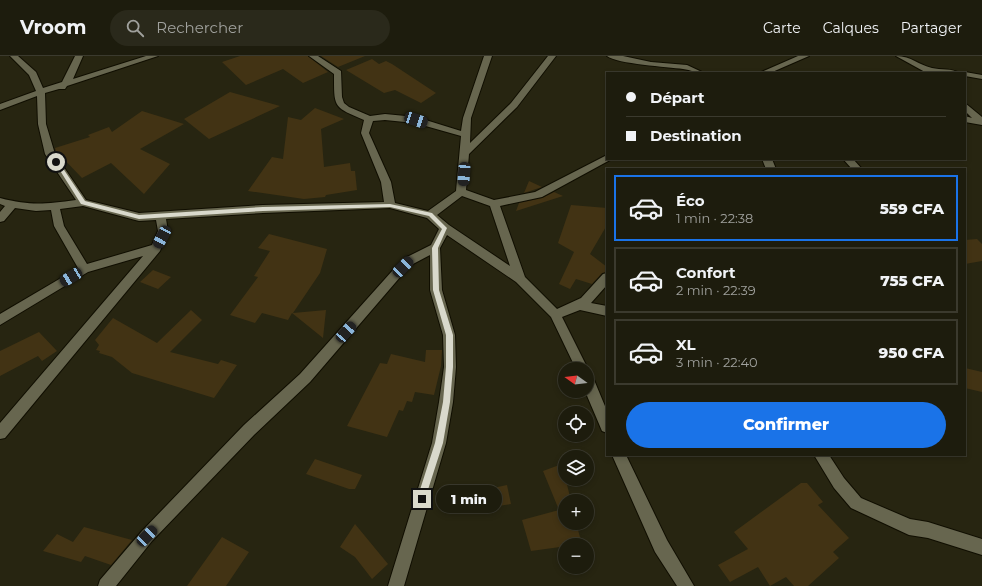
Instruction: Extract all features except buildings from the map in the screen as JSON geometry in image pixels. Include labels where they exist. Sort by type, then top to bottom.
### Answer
[{"type":"street","points":[[62,87],[69,79],[79,56]]},
{"type":"street","points":[[0,107],[41,92],[62,87],[154,56]]},
{"type":"street","points":[[313,56],[338,74],[337,91],[340,104],[346,109],[369,119],[385,117],[416,120],[466,135]]},
{"type":"street","points":[[430,215],[461,192],[467,118],[488,56]]},
{"type":"street","points":[[465,152],[495,125],[514,105],[552,56]]},
{"type":"street","points":[[611,56],[651,64],[687,67],[698,72]]},
{"type":"street","points":[[765,72],[805,56]]},
{"type":"street","points":[[900,56],[929,71],[942,72]]},
{"type":"street","points":[[916,56],[929,71]]},
{"type":"street","points":[[16,57],[33,74],[41,92],[42,124],[50,154],[83,203]]},
{"type":"street","points":[[966,74],[982,77]]},
{"type":"street","points":[[966,107],[982,122]]},
{"type":"street","points":[[369,119],[365,133],[386,182],[390,206]]},
{"type":"street","points":[[966,119],[982,122]]},
{"type":"street","points":[[461,192],[494,204],[538,195],[606,159]]},
{"type":"street","points":[[849,160],[856,168]]},
{"type":"street","points":[[0,201],[36,208],[83,203],[139,217],[263,209],[390,206],[430,215],[445,228],[520,279],[555,314],[579,362]]},
{"type":"street","points":[[0,218],[13,204]]},
{"type":"street","points":[[494,204],[504,237],[520,279]]},
{"type":"street","points":[[55,207],[59,226],[84,269]]},
{"type":"street","points":[[0,433],[108,303],[156,248],[163,231],[160,216]]},
{"type":"street","points":[[396,586],[439,443],[446,402],[450,367],[449,335],[436,290],[435,248],[445,228]]},
{"type":"street","points":[[0,320],[84,269],[156,248]]},
{"type":"street","points":[[106,586],[147,536],[249,430],[305,378],[405,265],[409,261],[435,248]]},
{"type":"street","points":[[555,314],[571,310],[589,299],[606,278]]},
{"type":"street","points":[[579,305],[606,311]]},
{"type":"street","points":[[594,396],[606,425]]},
{"type":"street","points":[[619,456],[662,546],[686,586]]},
{"type":"street","points":[[823,456],[839,483],[856,503],[909,527],[928,530],[982,547]]},
{"type":"route","points":[[56,162],[70,180],[83,203],[139,217],[263,209],[390,206],[430,215],[445,228],[435,248],[436,290],[449,335],[450,367],[439,443],[422,499]]}]
